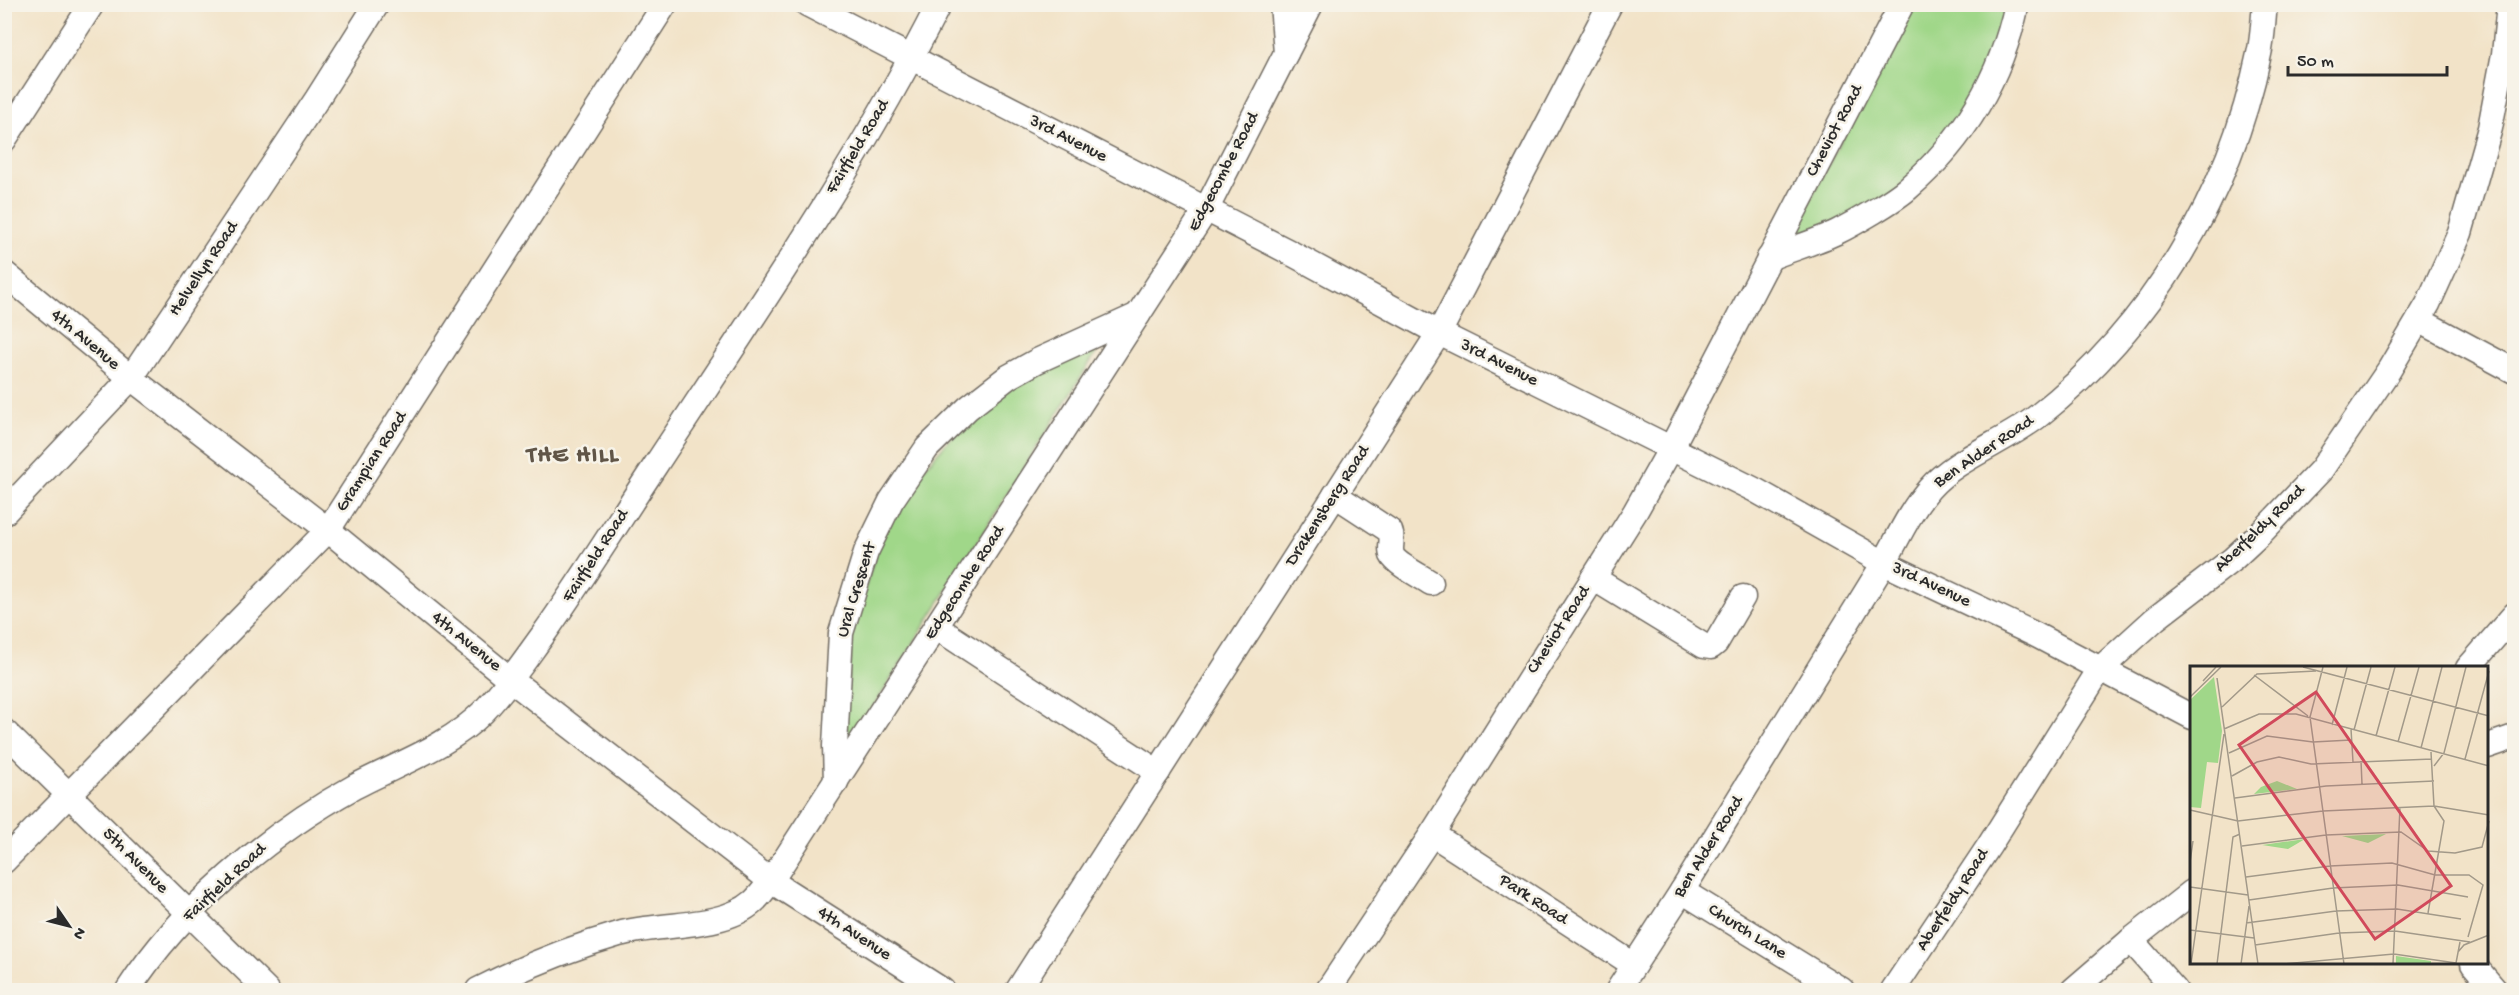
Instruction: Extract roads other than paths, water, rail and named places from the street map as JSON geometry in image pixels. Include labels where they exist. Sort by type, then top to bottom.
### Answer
[{"type":"street","points":[[4,140],[92,4]]},
{"type":"street","name":"Helvellyn Road","points":[[4,513],[131,378],[317,99],[377,4]]},
{"type":"street","name":"Grampian Road","points":[[4,861],[328,530],[665,4]]},
{"type":"street","name":"3rd Avenue","points":[[807,4],[1439,333],[1670,450],[1755,490],[1884,563],[2036,635],[2190,716]]},
{"type":"street","name":"Fairfield Road","points":[[128,990],[143,967],[189,915],[243,864],[306,815],[353,788],[439,745],[465,728],[511,680],[558,614],[789,260],[912,58],[939,4]]},
{"type":"street","points":[[1282,4],[1286,53]]},
{"type":"street","name":"Edgecombe Road","points":[[478,990],[564,951],[622,933],[712,919],[734,913],[752,903],[771,881],[1206,210],[1311,4]]},
{"type":"street","name":"Drakensberg Road","points":[[1018,990],[1439,333],[1610,4]]},
{"type":"street","name":"Cheviot Road","points":[[1328,990],[1432,834],[1635,512],[1670,450],[1902,4]]},
{"type":"street","points":[[1769,258],[1836,232],[1906,190],[1949,146],[1982,102],[2001,62],[2017,4]]},
{"type":"street","name":"Ben Alder Road","points":[[1618,990],[1682,891],[1884,563],[1914,510],[1930,488],[1950,471],[2037,417],[2087,373],[2170,274],[2198,225],[2234,144],[2259,53],[2265,4]]},
{"type":"street","name":"Aberfeldy Road","points":[[1893,990],[1989,846],[2100,669],[2155,619],[2233,559],[2262,532],[2320,470],[2389,370],[2418,320],[2460,233],[2490,128],[2504,54],[2509,4]]},
{"type":"street","name":"4th Avenue","points":[[4,273],[131,378],[328,530],[511,680],[771,881],[942,990]]},
{"type":"street","name":"Ural Crescent","points":[[836,782],[835,746],[841,633],[866,552],[891,501],[927,448],[968,408],[1008,377],[1037,361],[1138,315]]},
{"type":"street","points":[[2418,320],[2514,372]]},
{"type":"street","points":[[1335,495],[1390,531],[1393,538],[1392,554],[1396,561],[1431,583]]},
{"type":"street","points":[[1593,578],[1704,646],[1710,647],[1716,643],[1743,597]]},
{"type":"street","points":[[2470,666],[2514,615]]},
{"type":"street","points":[[936,627],[1158,772]]},
{"type":"street","name":"5th Avenue","points":[[4,731],[267,990]]},
{"type":"street","points":[[2489,745],[2514,737]]},
{"type":"street","name":"Park Road","points":[[1432,834],[1634,965]]},
{"type":"street","name":"Church Lane","points":[[1682,891],[1842,990]]},
{"type":"street","points":[[2073,990],[2190,894]]},
{"type":"street","points":[[2131,940],[2175,990]]},
{"type":"street","points":[[2475,965],[2495,990]]},
{"type":"district","name":"THE HILL","points":[[573,456]]}]
